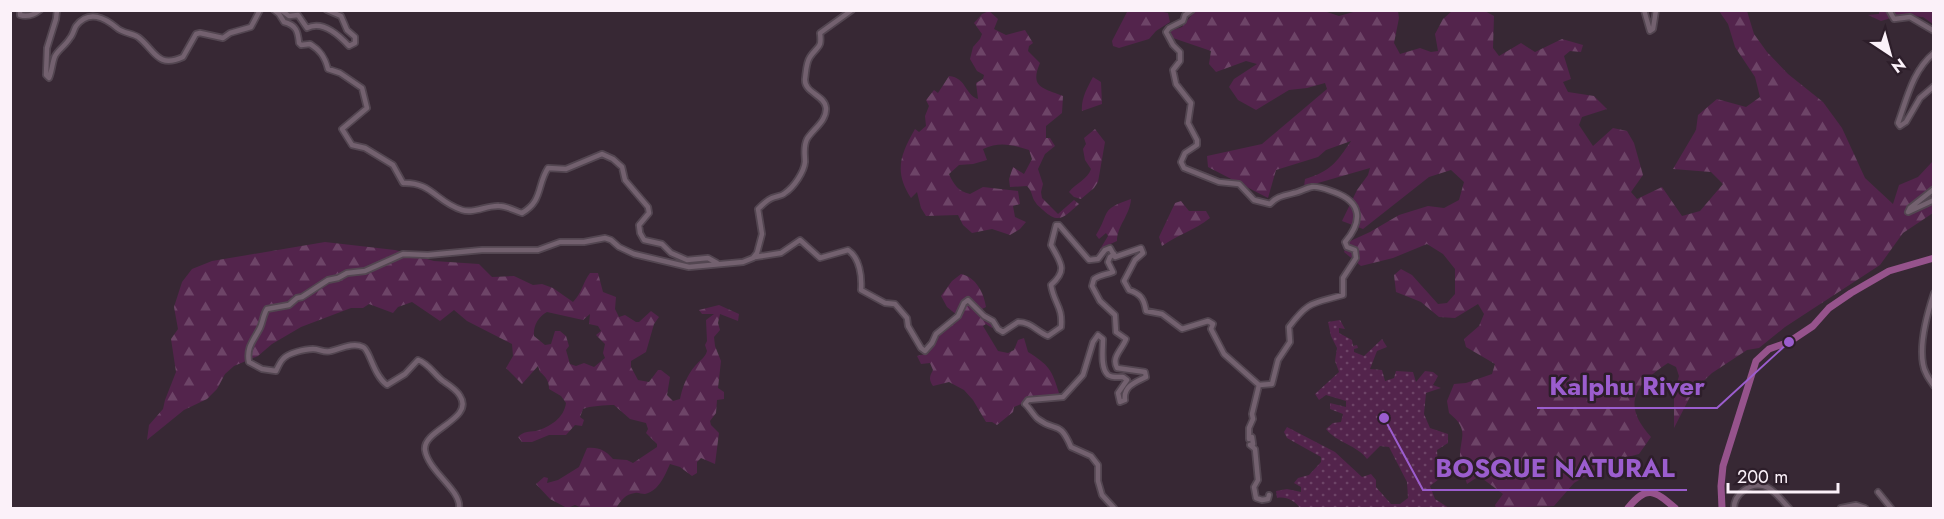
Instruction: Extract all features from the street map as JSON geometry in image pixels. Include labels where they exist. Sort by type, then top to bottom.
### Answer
[{"type":"street","points":[[20,10],[20,15],[23,16],[35,14],[40,10]]},
{"type":"street","points":[[57,10],[47,48],[46,75],[49,78],[56,55],[69,41],[76,25],[92,17],[108,20],[117,28],[139,38],[158,59],[166,62],[183,57],[192,39],[200,33],[223,38],[230,33],[251,27],[260,10]]},
{"type":"street","points":[[274,10],[284,22],[295,27],[298,43],[310,44],[316,48],[323,54],[328,69],[340,73],[362,88],[367,108],[342,129],[352,145],[365,148],[393,165],[403,183],[424,185],[436,196],[463,211],[498,205],[522,213],[532,208],[548,168],[566,169],[602,154],[613,159],[622,167],[625,180],[648,207],[649,213],[639,225],[644,240],[662,244],[671,253],[687,260],[708,258],[719,264]]},
{"type":"street","points":[[281,10],[289,16],[297,15],[307,28],[312,25],[329,28],[350,46],[355,43],[355,37],[347,30],[341,16],[327,10]]},
{"type":"street","points":[[753,258],[757,253],[762,234],[758,209],[770,200],[784,195],[801,174],[808,138],[824,118],[825,104],[807,86],[805,80],[810,57],[820,48],[820,33],[852,10]]},
{"type":"street","points":[[1114,508],[1102,495],[1098,481],[1098,465],[1091,456],[1071,447],[1058,427],[1038,418],[1025,404],[1028,400],[1063,397],[1083,375],[1093,342],[1098,335],[1103,339],[1104,364],[1107,374],[1112,377],[1124,377],[1126,380],[1118,393],[1120,402],[1125,400],[1126,389],[1146,377],[1145,372],[1115,366],[1116,357],[1126,339],[1116,332],[1115,315],[1100,301],[1092,286],[1094,279],[1102,274],[1113,272],[1108,262],[1110,257],[1141,248],[1143,253],[1135,260],[1124,281],[1129,290],[1138,293],[1145,301],[1146,310],[1162,314],[1182,329],[1208,321],[1213,324],[1211,329],[1224,354],[1259,385],[1272,384],[1278,360],[1290,342],[1289,327],[1298,315],[1310,303],[1343,295],[1343,278],[1356,258],[1355,249],[1347,247],[1345,242],[1357,223],[1358,213],[1353,204],[1344,196],[1326,189],[1312,187],[1277,196],[1270,204],[1254,200],[1239,184],[1219,182],[1184,168],[1181,162],[1185,153],[1197,145],[1197,140],[1188,123],[1191,103],[1176,84],[1173,70],[1180,61],[1180,52],[1166,32],[1183,21],[1185,15],[1192,10]]},
{"type":"street","points":[[1644,10],[1650,32],[1653,29],[1656,10]]},
{"type":"street","points":[[1889,10],[1894,19],[1910,17],[1934,31]]},
{"type":"street","points":[[1934,53],[1923,61],[1914,77],[1898,123],[1900,126],[1906,122],[1920,98],[1934,86]]},
{"type":"street","points":[[1934,189],[1908,212],[1934,200]]},
{"type":"street","points":[[459,508],[458,498],[436,472],[424,448],[425,443],[434,432],[454,421],[461,408],[460,396],[437,377],[425,363],[418,360],[405,374],[387,385],[374,370],[369,353],[363,347],[357,346],[344,346],[331,351],[312,349],[285,356],[276,371],[262,369],[249,362],[248,356],[253,337],[260,329],[263,314],[267,309],[289,305],[328,280],[347,273],[364,271],[403,254],[532,250],[560,242],[584,242],[605,238],[624,250],[689,267],[743,262],[758,255],[781,253],[800,240],[820,258],[848,250],[858,262],[862,278],[861,290],[885,303],[895,304],[907,318],[908,327],[924,351],[932,343],[936,334],[958,316],[964,303],[968,300],[1003,332],[1018,321],[1030,324],[1048,336],[1062,327],[1063,315],[1053,295],[1051,285],[1061,274],[1061,264],[1051,245],[1056,225],[1059,225],[1089,260],[1098,259],[1105,250],[1110,248],[1114,255]]},
{"type":"street","points":[[1934,293],[1923,338],[1922,354],[1924,370],[1934,386]]},
{"type":"street","points":[[1259,385],[1252,414],[1253,419],[1249,428],[1249,439],[1252,437],[1253,444],[1250,445],[1255,449],[1258,475],[1254,487],[1256,498],[1268,499],[1269,495]]},
{"type":"street","points":[[1734,508],[1734,501],[1739,494],[1749,488],[1759,486],[1771,490],[1789,508]]},
{"type":"street","points":[[1878,492],[1891,508]]},
{"type":"street","points":[[1841,508],[1856,505],[1865,508]]},
{"type":"green space","points":[[1321,10],[1339,16],[1357,11],[1398,11],[1399,18],[1394,43],[1400,54],[1420,48],[1431,52],[1438,51],[1435,34],[1443,19],[1452,11],[1483,10],[1494,16],[1493,48],[1499,56],[1521,43],[1535,52],[1562,39],[1583,45],[1581,52],[1570,51],[1564,56],[1571,79],[1563,82],[1568,92],[1594,96],[1607,109],[1582,117],[1579,125],[1593,146],[1613,128],[1627,131],[1634,143],[1643,175],[1631,192],[1637,199],[1662,187],[1682,216],[1700,211],[1723,184],[1711,172],[1673,169],[1696,130],[1698,115],[1717,99],[1746,107],[1760,97],[1755,77],[1735,47],[1728,24],[1719,11],[1747,11],[1754,34],[1767,52],[1788,74],[1823,102],[1842,128],[1865,178],[1893,204],[1899,185],[1918,177],[1933,161],[1933,213],[1903,233],[1880,265],[1785,327],[1759,348],[1747,350],[1712,373],[1693,391],[1674,428],[1674,393],[1679,376],[1676,367],[1668,363],[1647,379],[1640,387],[1634,405],[1636,415],[1651,437],[1639,454],[1609,462],[1574,483],[1554,506],[1496,508],[1495,505],[1503,494],[1479,476],[1467,484],[1460,463],[1462,430],[1456,419],[1449,413],[1447,401],[1454,384],[1466,383],[1492,374],[1495,364],[1466,347],[1464,339],[1479,326],[1484,314],[1478,304],[1455,318],[1439,317],[1421,302],[1396,292],[1394,275],[1401,269],[1412,275],[1438,304],[1447,303],[1455,294],[1455,269],[1443,254],[1427,244],[1393,258],[1361,266],[1344,252],[1348,242],[1399,215],[1428,206],[1444,208],[1459,200],[1464,182],[1451,170],[1429,177],[1363,229],[1342,221],[1370,168],[1304,187],[1305,179],[1321,173],[1332,165],[1351,141],[1326,150],[1318,157],[1276,170],[1268,198],[1208,167],[1207,156],[1262,144],[1327,89],[1325,83],[1289,90],[1256,110],[1238,100],[1229,87],[1234,79],[1257,64],[1246,61],[1216,72],[1209,64],[1211,51],[1173,38],[1170,31],[1182,27],[1195,11]]},
{"type":"green space","points":[[989,11],[998,19],[994,29],[1006,35],[1025,30],[1033,43],[1029,46],[1028,51],[1040,63],[1037,82],[1044,89],[1063,96],[1062,113],[1046,126],[1046,138],[1050,138],[1055,146],[1045,154],[1038,169],[1043,184],[1041,192],[1042,198],[1058,214],[1074,200],[1079,204],[1061,218],[1049,215],[1036,204],[1027,186],[1010,187],[1009,179],[1013,167],[1024,174],[1032,159],[1029,150],[1001,144],[983,149],[987,160],[959,165],[949,174],[957,187],[970,194],[983,187],[1018,191],[1020,204],[1013,206],[1015,217],[1026,222],[1010,235],[992,229],[972,233],[963,225],[958,215],[926,216],[921,208],[917,192],[911,198],[902,180],[901,172],[903,155],[910,138],[915,129],[919,132],[926,126],[925,116],[929,106],[926,100],[934,90],[938,93],[949,76],[955,77],[973,97],[978,99],[976,83],[983,79],[984,75],[977,71],[970,59],[973,47],[982,34],[974,23],[982,14]]},
{"type":"green space","points":[[1879,11],[1933,11],[1933,24],[1923,17],[1901,15],[1881,21],[1868,15],[1879,14]]},
{"type":"green space","points":[[1127,12],[1168,13],[1170,22],[1156,31],[1149,39],[1119,48],[1113,46],[1112,41]]},
{"type":"green space","points":[[1093,77],[1101,82],[1102,104],[1082,111],[1083,98]]},
{"type":"green space","points":[[1095,129],[1105,142],[1098,182],[1081,199],[1069,192],[1087,176],[1091,169],[1085,160],[1084,138]]},
{"type":"green space","points":[[1131,199],[1117,241],[1106,246],[1099,258],[1096,256],[1108,236],[1106,233],[1099,239],[1096,235],[1107,212],[1114,206]]},
{"type":"green space","points":[[1181,201],[1189,211],[1206,211],[1210,218],[1162,246],[1159,237],[1175,203]]},
{"type":"green space","points":[[325,242],[395,250],[434,261],[479,264],[492,277],[514,276],[533,285],[542,284],[553,288],[573,302],[590,273],[598,273],[603,292],[616,297],[615,309],[619,317],[625,315],[639,322],[651,311],[659,317],[654,324],[646,352],[631,361],[631,367],[638,380],[649,382],[658,370],[670,377],[667,395],[673,401],[680,399],[690,373],[707,351],[705,345],[707,341],[706,320],[714,314],[702,314],[699,310],[719,305],[739,314],[738,321],[720,314],[718,323],[720,330],[714,337],[721,361],[718,388],[724,392],[724,399],[717,400],[716,413],[710,421],[719,433],[715,464],[701,458],[697,462],[697,473],[692,476],[680,467],[670,464],[654,490],[645,494],[629,495],[616,508],[582,508],[575,505],[567,508],[550,499],[536,484],[544,477],[548,478],[547,483],[558,480],[579,467],[587,448],[598,449],[613,459],[633,463],[657,447],[657,444],[646,433],[648,429],[646,423],[630,419],[614,405],[593,406],[583,409],[580,417],[584,420],[582,426],[575,425],[566,435],[549,435],[532,442],[522,442],[518,437],[556,421],[565,408],[566,403],[561,396],[549,389],[548,381],[538,366],[522,384],[506,368],[513,356],[512,344],[467,321],[454,310],[440,321],[412,302],[398,307],[393,313],[369,304],[363,308],[351,308],[301,327],[272,344],[258,356],[234,366],[225,374],[217,389],[207,399],[184,410],[147,440],[149,425],[163,409],[176,372],[171,339],[178,329],[174,307],[182,282],[192,269],[212,261]],"holes":[[[547,312],[583,320],[590,314],[589,324],[598,326],[601,331],[596,335],[605,344],[603,353],[605,358],[594,367],[584,363],[576,366],[570,364],[566,350],[569,346],[566,336],[560,331],[555,331],[551,344],[545,345],[534,336],[537,322]]]},
{"type":"green space","points":[[961,274],[975,282],[986,307],[980,310],[968,299],[957,315],[947,307],[941,296],[952,281]]},
{"type":"green space","points":[[969,302],[994,325],[992,328],[986,324],[983,326],[998,351],[1008,353],[1014,350],[1018,340],[1024,338],[1028,352],[1052,373],[1059,393],[1055,397],[1048,400],[1027,398],[1014,407],[1013,412],[997,425],[986,422],[964,390],[949,382],[933,386],[930,378],[933,370],[930,363],[921,364],[917,356],[929,353],[939,333],[947,330]]},
{"type":"green space","points":[[1340,320],[1345,329],[1339,328],[1339,333],[1352,340],[1353,346],[1357,345],[1358,348],[1354,349],[1354,352],[1364,356],[1382,339],[1387,347],[1377,351],[1370,369],[1382,370],[1385,381],[1394,378],[1396,371],[1413,372],[1416,382],[1425,371],[1433,372],[1438,376],[1433,385],[1441,388],[1426,393],[1424,414],[1430,428],[1448,434],[1448,443],[1437,450],[1439,479],[1430,486],[1435,499],[1449,508],[1300,508],[1290,500],[1277,498],[1276,491],[1287,489],[1301,492],[1301,487],[1294,483],[1298,478],[1309,475],[1321,462],[1321,457],[1287,438],[1284,432],[1287,427],[1335,452],[1362,477],[1371,474],[1376,480],[1376,487],[1391,504],[1400,504],[1408,498],[1407,482],[1389,447],[1380,446],[1367,459],[1358,450],[1336,438],[1326,429],[1333,423],[1341,422],[1343,414],[1330,409],[1330,403],[1346,407],[1346,401],[1326,395],[1319,400],[1315,394],[1339,372],[1335,361],[1337,348],[1328,322]]},
{"type":"waterway","points":[[1722,508],[1723,466],[1756,361],[1769,349],[1789,342],[1813,326],[1829,308],[1851,293],[1889,271],[1934,258]]},
{"type":"waterway","points":[[1628,508],[1646,493],[1656,494],[1675,508]]},
{"type":"place","name":"Kalphu River","points":[[1789,342]]},
{"type":"place","name":"BOSQUE NATURAL","points":[[1384,418]]}]
